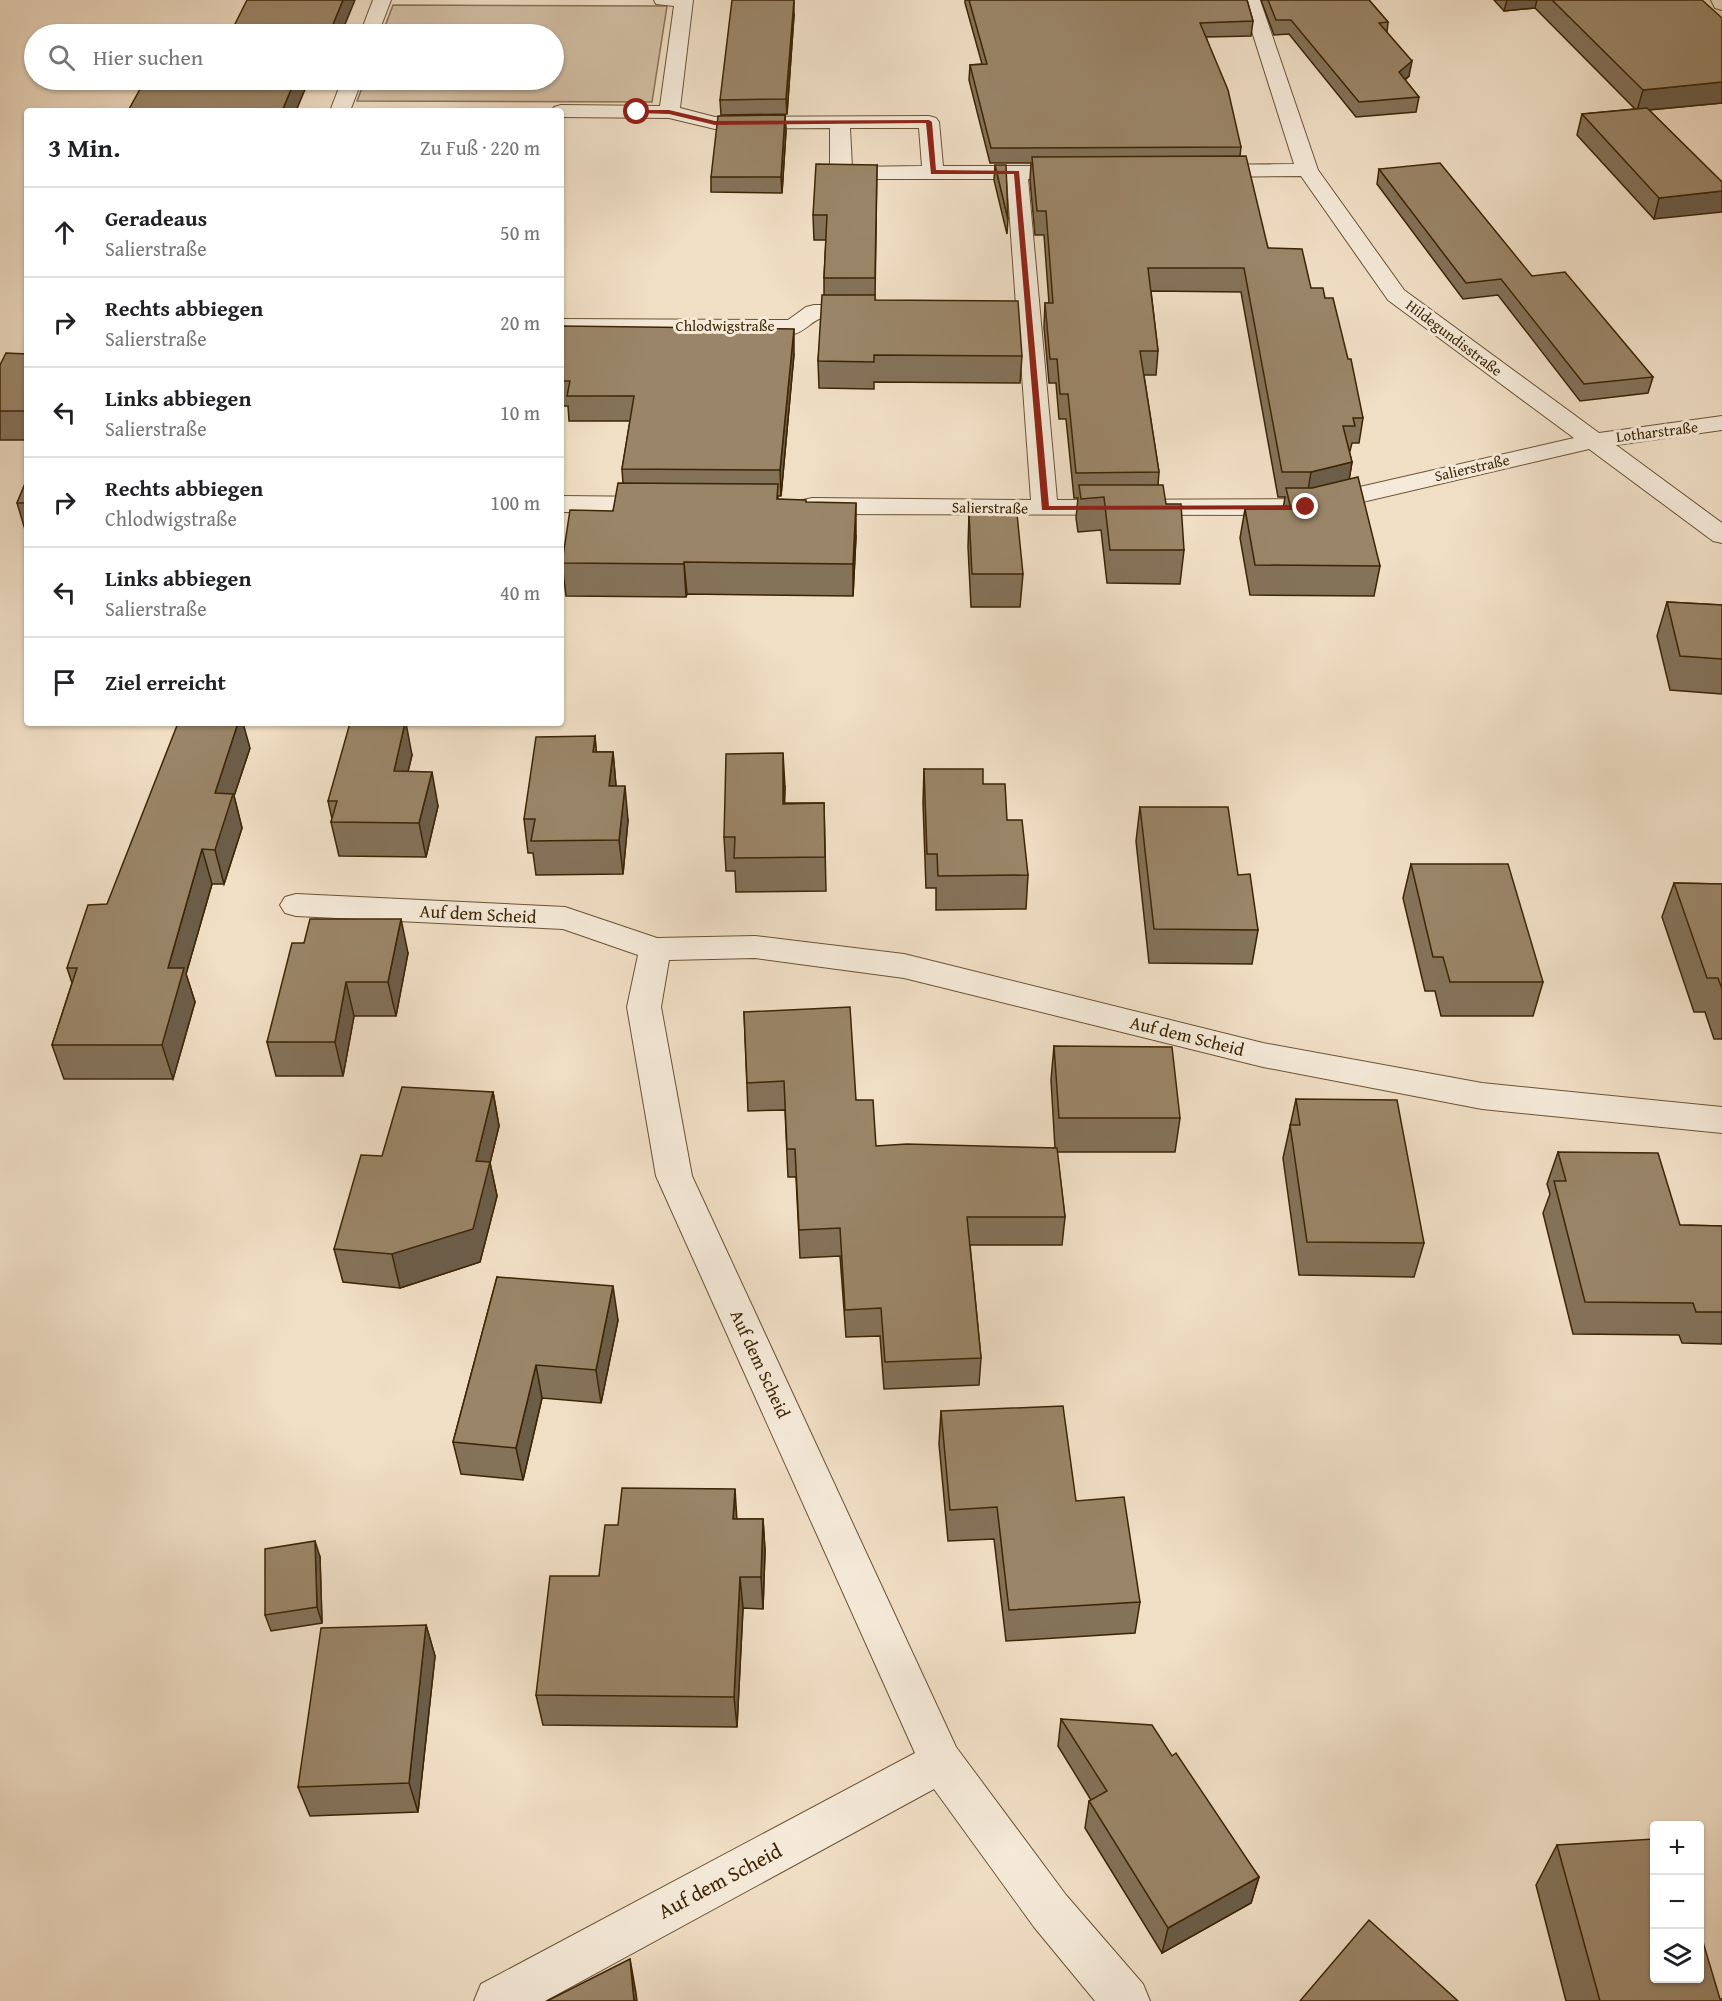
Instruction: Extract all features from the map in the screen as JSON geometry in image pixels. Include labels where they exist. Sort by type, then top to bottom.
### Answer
[{"type":"street","points":[[373,24],[382,0]]},
{"type":"street","points":[[663,0],[684,0],[669,112]]},
{"type":"street","name":"Hildegundisstraße","points":[[1251,0],[1307,170],[1396,296],[1722,535]]},
{"type":"street","points":[[341,108],[348,90]]},
{"type":"street","points":[[564,111],[669,112],[715,123],[929,122],[933,172]]},
{"type":"street","points":[[840,122],[841,173],[1098,171]]},
{"type":"street","points":[[1179,171],[1307,170]]},
{"type":"street","points":[[1017,172],[1045,508]]},
{"type":"street","name":"Chlodwigstraße","points":[[564,326],[794,327],[814,312],[885,312]]},
{"type":"street","points":[[957,312],[1029,312]]},
{"type":"street","name":"Lotharstraße","points":[[1592,441],[1722,423]]},
{"type":"street","name":"Salierstraße","points":[[785,506],[1306,507],[1592,441]]},
{"type":"street","points":[[564,504],[679,505]]},
{"type":"street","name":"Auf dem Scheid","points":[[296,905],[565,918],[656,949],[755,947],[904,966],[1286,1059],[1482,1096],[1722,1120]]},
{"type":"street","name":"Auf dem Scheid","points":[[656,949],[644,1007],[674,1176],[941,1762],[1050,1911],[1126,2001]]},
{"type":"street","name":"Auf dem Scheid","points":[[498,2001],[941,1762]]},
{"type":"shaded area","points":[[393,5],[667,6],[652,102],[357,101],[361,90],[564,90],[564,24],[386,24]]},
{"type":"building","points":[[247,0],[343,0],[333,24],[235,24]]},
{"type":"building","points":[[732,0],[794,0],[786,99],[720,100]]},
{"type":"building","points":[[969,0],[1247,0],[1253,21],[1200,23],[1228,90],[1241,147],[991,148],[970,65],[987,64]]},
{"type":"building","points":[[1268,0],[1369,0],[1388,22],[1379,23],[1412,61],[1399,72],[1419,97],[1359,102],[1291,20],[1276,20]]},
{"type":"building","points":[[1552,0],[1702,0],[1722,18],[1722,82],[1643,90]]},
{"type":"building","points":[[140,90],[291,90],[283,108],[130,108]]},
{"type":"building","points":[[1647,108],[1722,182],[1722,191],[1659,198],[1582,114]]},
{"type":"building","points":[[785,115],[781,177],[711,177],[718,116]]},
{"type":"building","points":[[1246,156],[1268,248],[1302,249],[1311,288],[1323,288],[1325,298],[1333,298],[1348,359],[1351,359],[1363,418],[1353,418],[1355,426],[1343,426],[1352,462],[1311,472],[1282,472],[1244,268],[1148,268],[1158,351],[1140,351],[1159,472],[1076,473],[1068,394],[1060,394],[1057,359],[1050,359],[1045,303],[1053,303],[1046,211],[1037,211],[1032,157]]},
{"type":"building","points":[[1440,163],[1532,276],[1565,272],[1653,377],[1584,384],[1501,279],[1466,283],[1379,169]]},
{"type":"building","points":[[816,164],[877,165],[875,278],[824,278],[827,215],[813,215]]},
{"type":"building","points":[[995,165],[1006,165],[1008,219]]},
{"type":"building","points":[[822,295],[875,295],[875,300],[1018,301],[1022,356],[874,355],[874,362],[818,361]]},
{"type":"building","points":[[564,326],[794,329],[780,470],[622,469],[634,396],[567,396],[570,381],[564,381]]},
{"type":"building","points":[[6,353],[24,354],[24,411],[0,411],[0,365]]},
{"type":"building","points":[[1358,477],[1380,566],[1255,565],[1245,509],[1291,509],[1286,488],[1312,488]]},
{"type":"building","points":[[618,483],[778,484],[777,499],[856,503],[853,564],[564,563],[570,510],[613,511]]},
{"type":"building","points":[[1079,485],[1163,485],[1166,504],[1181,504],[1184,550],[1110,550],[1104,497],[1081,499]]},
{"type":"building","points":[[24,486],[24,503],[17,503]]},
{"type":"building","points":[[969,514],[1017,514],[1023,574],[972,574]]},
{"type":"building","points":[[1667,602],[1722,605],[1722,659],[1680,656]]},
{"type":"building","points":[[177,726],[237,726],[215,793],[233,794],[215,850],[202,849],[168,968],[184,968],[162,1045],[52,1045],[77,968],[67,968],[88,905],[107,904]]},
{"type":"building","points":[[349,726],[404,726],[394,771],[432,772],[419,823],[331,822],[337,801],[328,801]]},
{"type":"building","points":[[595,736],[593,752],[613,752],[609,786],[625,786],[619,840],[531,841],[535,819],[524,819],[536,737]]},
{"type":"building","points":[[783,753],[783,804],[824,803],[825,857],[734,858],[735,837],[724,837],[726,754]]},
{"type":"building","points":[[924,769],[983,769],[983,784],[1005,784],[1007,820],[1022,820],[1028,875],[938,876],[937,854],[927,854]]},
{"type":"building","points":[[1140,807],[1228,807],[1238,875],[1250,874],[1258,930],[1154,929]]},
{"type":"building","points":[[1411,864],[1508,864],[1543,982],[1450,982],[1443,957],[1433,957]]},
{"type":"building","points":[[1674,883],[1722,884],[1722,989],[1718,978],[1707,978]]},
{"type":"building","points":[[310,919],[401,919],[388,982],[346,982],[335,1042],[267,1042],[292,943],[304,943]]},
{"type":"building","points":[[850,1007],[856,1100],[873,1100],[876,1146],[907,1144],[1057,1148],[1065,1217],[967,1217],[981,1358],[885,1362],[881,1308],[845,1310],[840,1228],[799,1230],[795,1149],[787,1149],[784,1081],[747,1083],[744,1012]]},
{"type":"building","points":[[1054,1046],[1172,1047],[1180,1118],[1059,1118]]},
{"type":"building","points":[[402,1087],[493,1092],[476,1161],[490,1162],[473,1229],[392,1254],[334,1249],[361,1155],[382,1156]]},
{"type":"building","points":[[1296,1099],[1397,1100],[1424,1243],[1307,1242],[1290,1125],[1300,1125]]},
{"type":"building","points":[[1558,1152],[1658,1153],[1680,1225],[1722,1226],[1722,1312],[1696,1312],[1693,1303],[1585,1302],[1554,1181],[1566,1181]]},
{"type":"building","points":[[497,1277],[613,1286],[596,1370],[536,1365],[516,1448],[453,1442]]},
{"type":"building","points":[[1063,1406],[1076,1501],[1124,1497],[1140,1602],[1009,1610],[997,1507],[950,1510],[941,1411]]},
{"type":"building","points":[[622,1488],[735,1489],[733,1519],[763,1519],[761,1577],[740,1577],[734,1697],[536,1695],[550,1576],[599,1576],[605,1525],[618,1525]]},
{"type":"building","points":[[315,1541],[317,1607],[265,1615],[265,1549]]},
{"type":"building","points":[[426,1625],[409,1783],[298,1787],[321,1628]]},
{"type":"building","points":[[1061,1719],[1152,1725],[1172,1756],[1176,1753],[1259,1877],[1168,1928],[1089,1801],[1107,1791]]},
{"type":"building","points":[[1650,1839],[1650,1983],[1704,1983],[1704,1945],[1722,2001],[1600,2001],[1557,1845]]},
{"type":"building","points":[[1369,1920],[1458,2001],[1300,2001]]},
{"type":"building","points":[[630,1959],[634,2001],[547,2001]]},
{"type":"route","points":[[637,112],[669,112],[715,123],[929,122],[933,172],[1017,172],[1045,508],[1306,507]]}]
